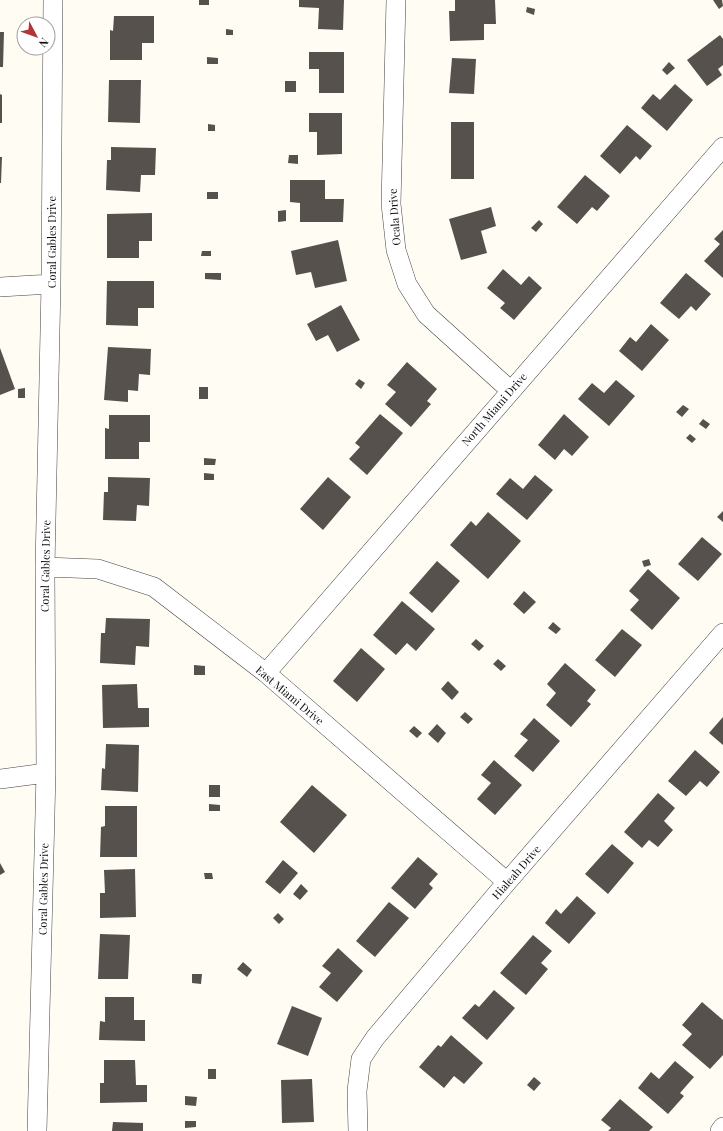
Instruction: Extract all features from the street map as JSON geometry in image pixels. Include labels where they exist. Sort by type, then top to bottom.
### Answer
[{"type":"street","name":"Coral Gables Drive","points":[[37,1131],[46,773],[44,567],[51,284],[53,0]]},
{"type":"street","name":"Ocala Drive","points":[[396,0],[391,204],[396,250],[408,284],[426,314],[510,390]]},
{"type":"street","name":"North Miami Drive","points":[[266,673],[510,390],[723,147]]},
{"type":"street","points":[[0,287],[51,284]]},
{"type":"street","name":"East Miami Drive","points":[[44,567],[98,569],[154,587],[266,673],[506,882]]},
{"type":"street","name":"Hialeah Drive","points":[[358,1131],[357,1091],[361,1059],[375,1038],[506,882],[723,634]]},
{"type":"street","points":[[0,779],[46,773]]},
{"type":"street","points":[[720,1131],[723,1127]]},
{"type":"building","points":[[199,0],[209,0],[209,5],[199,5]]},
{"type":"building","points":[[299,0],[344,0],[343,30],[318,29],[319,8],[299,7]]},
{"type":"building","points":[[455,0],[495,0],[496,24],[484,24],[484,40],[450,41],[449,11],[455,11]]},
{"type":"building","points":[[713,0],[722,0],[723,6],[719,9]]},
{"type":"building","points":[[527,7],[535,9],[534,15],[526,12]]},
{"type":"building","points":[[114,16],[154,16],[154,43],[142,43],[142,60],[110,60],[110,30],[113,31]]},
{"type":"building","points":[[226,29],[233,30],[233,35],[226,35]]},
{"type":"building","points":[[0,32],[4,32],[3,67],[0,67]]},
{"type":"building","points":[[720,35],[723,39],[723,65],[718,69],[722,75],[707,86],[687,60]]},
{"type":"building","points":[[309,52],[344,52],[344,93],[319,93],[319,69],[309,69]]},
{"type":"building","points":[[207,57],[218,58],[218,64],[207,64]]},
{"type":"building","points":[[452,58],[476,59],[474,94],[449,93]]},
{"type":"building","points":[[669,62],[675,68],[667,75],[662,70]]},
{"type":"building","points":[[109,80],[141,80],[140,123],[108,122]]},
{"type":"building","points":[[285,81],[296,81],[296,92],[285,92]]},
{"type":"building","points":[[675,84],[693,100],[667,131],[641,108],[653,94],[660,100]]},
{"type":"building","points":[[0,94],[2,95],[2,123],[0,123]]},
{"type":"building","points":[[309,113],[342,113],[342,154],[317,155],[317,132],[309,132]]},
{"type":"building","points":[[451,122],[474,122],[474,179],[451,179]]},
{"type":"building","points":[[208,124],[215,125],[215,131],[208,131]]},
{"type":"building","points":[[627,125],[652,146],[640,160],[636,156],[620,174],[600,156]]},
{"type":"building","points":[[111,147],[156,148],[155,175],[141,175],[140,192],[106,190],[107,160],[111,160]]},
{"type":"building","points":[[289,155],[298,155],[298,164],[288,163]]},
{"type":"building","points":[[0,157],[2,157],[1,183],[0,183]]},
{"type":"building","points":[[585,175],[610,196],[597,211],[592,207],[577,224],[557,207]]},
{"type":"building","points":[[290,180],[325,180],[325,199],[344,199],[343,222],[300,222],[300,203],[290,202]]},
{"type":"building","points":[[207,192],[218,192],[218,199],[207,199]]},
{"type":"building","points":[[491,207],[496,226],[481,231],[487,253],[461,260],[449,219]]},
{"type":"building","points":[[286,210],[286,221],[278,222],[278,211]]},
{"type":"building","points":[[152,213],[152,241],[139,241],[139,258],[107,258],[107,214]]},
{"type":"building","points":[[539,220],[543,224],[536,232],[531,228]]},
{"type":"building","points":[[723,230],[723,278],[704,261],[720,244],[714,239]]},
{"type":"building","points":[[338,240],[347,281],[315,288],[311,272],[296,275],[291,251]]},
{"type":"building","points":[[202,251],[211,251],[211,256],[201,256]]},
{"type":"building","points":[[503,269],[521,285],[529,276],[542,288],[514,320],[500,308],[505,303],[487,288]]},
{"type":"building","points":[[205,273],[221,273],[221,280],[205,279]]},
{"type":"building","points":[[686,273],[711,294],[696,311],[691,306],[679,319],[660,303]]},
{"type":"building","points":[[107,281],[154,281],[154,308],[138,308],[138,326],[106,325]]},
{"type":"building","points":[[341,305],[360,340],[337,352],[328,335],[316,341],[307,324]]},
{"type":"building","points":[[651,324],[669,340],[642,371],[619,351],[630,337],[636,342]]},
{"type":"building","points":[[108,347],[151,349],[150,375],[139,374],[138,391],[128,390],[128,402],[104,400]]},
{"type":"building","points":[[0,348],[15,389],[0,395]]},
{"type":"building","points":[[407,362],[437,389],[427,401],[431,404],[411,427],[385,404],[396,392],[387,385]]},
{"type":"building","points":[[359,379],[365,383],[361,389],[355,384]]},
{"type":"building","points":[[616,380],[635,396],[609,426],[578,399],[592,383],[604,393]]},
{"type":"building","points":[[199,387],[208,387],[208,399],[199,399]]},
{"type":"building","points":[[25,388],[25,398],[18,398],[18,389]]},
{"type":"building","points":[[683,405],[689,409],[682,417],[676,412]]},
{"type":"building","points":[[380,414],[403,433],[367,475],[349,459],[360,447],[355,443]]},
{"type":"building","points":[[564,414],[589,437],[572,456],[564,449],[555,460],[538,445]]},
{"type":"building","points":[[109,415],[150,415],[150,442],[139,442],[139,459],[105,459],[105,428],[109,429]]},
{"type":"building","points":[[703,419],[710,424],[706,429],[699,424]]},
{"type":"building","points":[[690,434],[696,439],[692,443],[686,438]]},
{"type":"building","points":[[204,458],[216,459],[215,465],[204,465]]},
{"type":"building","points":[[204,473],[214,474],[214,480],[204,480]]},
{"type":"building","points":[[535,475],[553,490],[527,520],[496,494],[510,478],[523,489]]},
{"type":"building","points":[[108,477],[150,478],[149,506],[137,505],[136,521],[103,520],[104,492],[108,492]]},
{"type":"building","points":[[328,477],[351,497],[323,530],[300,509]]},
{"type":"building","points":[[723,511],[723,522],[717,517]]},
{"type":"building","points":[[488,512],[521,541],[488,579],[450,545],[471,521],[476,526]]},
{"type":"building","points":[[702,537],[722,554],[698,581],[678,564]]},
{"type":"building","points":[[649,559],[651,565],[644,567],[642,561]]},
{"type":"building","points":[[437,561],[460,581],[432,613],[409,593]]},
{"type":"building","points":[[648,569],[680,598],[652,630],[630,610],[639,600],[629,591]]},
{"type":"building","points":[[524,591],[536,602],[524,614],[513,604]]},
{"type":"building","points":[[402,601],[435,629],[416,651],[407,643],[396,655],[373,635]]},
{"type":"building","points":[[106,618],[150,619],[149,647],[136,646],[135,665],[100,663],[101,633],[105,633]]},
{"type":"building","points":[[553,622],[561,629],[556,634],[548,628]]},
{"type":"building","points":[[622,629],[642,645],[615,677],[595,660]]},
{"type":"building","points":[[476,639],[484,646],[479,651],[471,644]]},
{"type":"building","points":[[361,648],[385,669],[357,702],[333,681]]},
{"type":"building","points":[[498,659],[506,666],[501,671],[493,664]]},
{"type":"building","points":[[565,663],[596,690],[587,701],[591,704],[571,727],[546,705],[556,693],[547,684]]},
{"type":"building","points":[[194,665],[205,666],[205,675],[194,675]]},
{"type":"building","points":[[448,681],[459,692],[452,700],[441,689]]},
{"type":"building","points":[[137,684],[138,708],[149,708],[149,727],[103,728],[102,685]]},
{"type":"building","points":[[465,712],[473,719],[468,724],[460,717]]},
{"type":"building","points":[[723,717],[723,745],[709,733]]},
{"type":"building","points":[[534,718],[560,741],[533,772],[514,756],[528,740],[520,734]]},
{"type":"building","points":[[437,724],[446,733],[438,743],[428,734]]},
{"type":"building","points":[[414,726],[422,733],[417,738],[409,731]]},
{"type":"building","points":[[106,744],[139,745],[138,792],[101,790],[102,768],[105,769]]},
{"type":"building","points":[[695,750],[720,772],[707,787],[700,781],[686,796],[668,781]]},
{"type":"building","points":[[494,760],[522,785],[495,815],[477,799],[491,783],[481,775]]},
{"type":"building","points":[[209,785],[220,785],[220,797],[209,797]]},
{"type":"building","points":[[312,785],[347,815],[314,853],[280,822]]},
{"type":"building","points":[[658,793],[675,808],[664,821],[673,830],[658,847],[649,840],[642,848],[624,832]]},
{"type":"building","points":[[209,804],[220,805],[220,811],[209,811]]},
{"type":"building","points":[[105,806],[137,806],[137,857],[100,857],[101,827],[105,826]]},
{"type":"building","points":[[612,844],[634,863],[608,894],[585,874]]},
{"type":"building","points":[[418,857],[438,874],[429,884],[433,888],[415,909],[391,888]]},
{"type":"building","points":[[283,860],[298,873],[280,894],[265,882]]},
{"type":"building","points":[[0,863],[5,872],[0,875]]},
{"type":"building","points":[[135,869],[136,917],[100,918],[100,893],[105,893],[104,870]]},
{"type":"building","points":[[204,873],[212,873],[213,879],[205,879]]},
{"type":"building","points":[[301,884],[308,891],[300,900],[293,894]]},
{"type":"building","points":[[577,896],[596,913],[569,944],[545,923],[556,909],[561,914]]},
{"type":"building","points":[[389,902],[409,918],[375,957],[356,941]]},
{"type":"building","points":[[278,913],[284,919],[279,924],[273,918]]},
{"type":"building","points":[[100,934],[130,935],[128,979],[98,979]]},
{"type":"building","points":[[533,935],[552,951],[541,963],[548,969],[526,995],[500,973]]},
{"type":"building","points":[[338,948],[363,971],[337,1002],[319,987],[331,973],[322,966]]},
{"type":"building","points":[[243,962],[252,970],[247,977],[237,969]]},
{"type":"building","points":[[192,974],[202,974],[201,984],[192,983]]},
{"type":"building","points":[[494,990],[515,1008],[487,1040],[462,1018],[475,1004],[479,1007]]},
{"type":"building","points":[[105,997],[134,997],[134,1020],[145,1020],[145,1041],[99,1040],[100,1021],[105,1022]]},
{"type":"building","points":[[702,1002],[723,1020],[723,1055],[710,1069],[682,1045],[692,1034],[682,1025]]},
{"type":"building","points":[[292,1006],[322,1018],[308,1056],[277,1044]]},
{"type":"building","points":[[451,1035],[483,1063],[464,1084],[454,1076],[444,1088],[419,1067],[438,1045],[441,1047]]},
{"type":"building","points":[[104,1060],[135,1060],[136,1085],[147,1085],[147,1102],[100,1103],[100,1083],[104,1083]]},
{"type":"building","points":[[675,1061],[694,1077],[680,1093],[684,1096],[668,1114],[638,1088],[651,1072],[659,1079]]},
{"type":"building","points":[[208,1069],[216,1069],[216,1079],[208,1079]]},
{"type":"building","points":[[534,1077],[541,1083],[534,1091],[527,1085]]},
{"type":"building","points":[[312,1079],[314,1122],[282,1123],[281,1080]]},
{"type":"building","points":[[185,1096],[197,1097],[196,1106],[185,1105]]},
{"type":"building","points":[[620,1099],[653,1127],[649,1131],[608,1131],[611,1128],[601,1120]]},
{"type":"building","points":[[185,1121],[196,1121],[196,1127],[185,1128]]},
{"type":"building","points":[[113,1122],[143,1123],[143,1131],[112,1131]]}]
